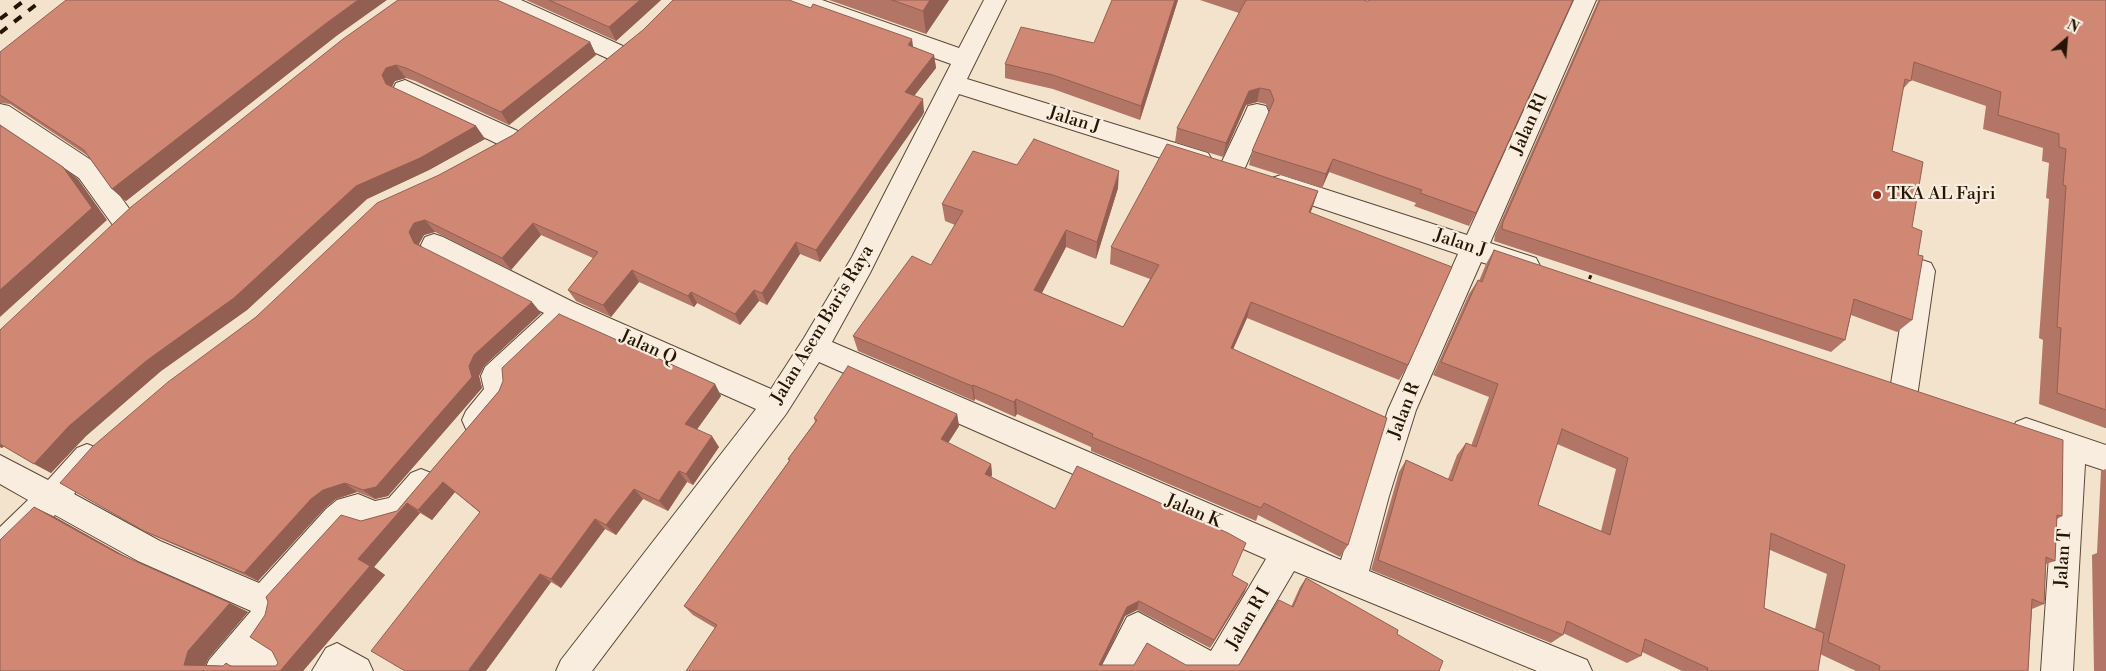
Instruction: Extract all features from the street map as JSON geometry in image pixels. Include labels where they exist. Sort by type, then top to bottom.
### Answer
[{"type":"street","points":[[500,0],[617,53]]},
{"type":"street","points":[[796,0],[966,60]]},
{"type":"street","name":"Jalan Asem Baris Raya","points":[[572,671],[776,405],[814,348],[861,266],[955,84],[995,0]]},
{"type":"street","name":"Jalan R1","points":[[1475,248],[1585,0]]},
{"type":"street","points":[[594,72],[640,36]]},
{"type":"street","name":"Jalan J","points":[[955,84],[1475,248],[1591,276]]},
{"type":"street","points":[[406,90],[511,139]]},
{"type":"street","points":[[1231,170],[1257,113]]},
{"type":"street","points":[[0,114],[88,171],[125,220]]},
{"type":"street","points":[[487,152],[511,139],[532,122]]},
{"type":"street","name":"Jalan Q","points":[[434,245],[521,287],[564,311],[776,405]]},
{"type":"street","name":"Jalan R","points":[[1351,580],[1374,496],[1402,410],[1475,248]]},
{"type":"street","points":[[1904,390],[1922,271]]},
{"type":"street","points":[[459,440],[498,393],[499,382],[496,376],[564,311]]},
{"type":"street","name":"Jalan K","points":[[814,348],[1544,665],[1576,671]]},
{"type":"street","points":[[2006,424],[2106,458]]},
{"type":"street","points":[[0,548],[105,440]]},
{"type":"street","name":"Jalan T","points":[[2057,671],[2070,446]]},
{"type":"street","points":[[264,601],[348,510],[358,508],[375,515],[398,510],[440,461]]},
{"type":"street","points":[[0,469],[149,551],[264,601],[267,610],[264,622],[220,671]]},
{"type":"street","name":"Jalan R I","points":[[1115,671],[1138,628],[1206,666],[1213,668],[1221,664],[1286,553]]},
{"type":"street","points":[[241,648],[277,671]]},
{"type":"street","points":[[328,671],[338,659],[357,671]]},
{"type":"building","points":[[66,0],[358,0],[112,189],[84,150],[0,95],[0,52]]},
{"type":"building","points":[[398,0],[497,0],[590,42],[501,112],[406,68],[396,65],[386,68],[382,75],[386,84],[476,126],[420,158],[356,186],[234,298],[146,361],[69,426],[34,464],[0,444],[0,330],[131,207],[343,39]]},
{"type":"building","points":[[549,0],[640,0],[609,27]]},
{"type":"building","points":[[673,0],[789,0],[811,8],[813,4],[912,39],[908,45],[934,55],[905,92],[923,99],[816,250],[796,242],[762,293],[754,290],[735,314],[691,292],[688,296],[632,270],[603,305],[568,290],[598,252],[533,223],[502,258],[425,220],[414,223],[409,232],[414,243],[532,302],[474,355],[469,366],[472,377],[376,487],[363,490],[345,483],[323,490],[311,499],[244,573],[144,531],[60,483],[92,447],[168,382],[256,317],[377,203],[439,175],[513,135],[643,30]]},
{"type":"building","points":[[892,0],[930,0],[923,11]]},
{"type":"building","points":[[1112,0],[1175,0],[1141,106],[1053,75],[1005,64],[1021,27],[1094,43]]},
{"type":"building","points":[[1246,0],[1573,0],[1476,213],[1420,193],[1422,190],[1333,159],[1326,174],[1252,151],[1274,100],[1270,90],[1260,88],[1249,91],[1226,143],[1177,128]]},
{"type":"building","points":[[1600,0],[2106,0],[2106,410],[2057,393],[2061,328],[2057,327],[2066,186],[2063,185],[2066,149],[2059,147],[2059,134],[1998,115],[2001,92],[1914,62],[1911,81],[1905,79],[1892,151],[1923,162],[1912,227],[1922,231],[1918,255],[1923,256],[1912,320],[1854,299],[1845,340],[1502,229],[1503,222]]},
{"type":"building","points":[[0,125],[63,167],[92,208],[0,290]]},
{"type":"building","points":[[1034,139],[1119,171],[1097,242],[1066,230],[1034,290],[1123,327],[1159,265],[1111,247],[1167,144],[1318,191],[1309,212],[1452,267],[1408,365],[1251,302],[1231,348],[1387,418],[1348,545],[1264,503],[1261,508],[1092,437],[1093,434],[1016,399],[1014,402],[972,386],[853,336],[912,256],[931,265],[963,211],[942,204],[973,151],[1017,165]]},
{"type":"building","points":[[1494,250],[2063,440],[2062,516],[2057,515],[2055,561],[2046,557],[2044,604],[2032,599],[2028,671],[1879,671],[1880,666],[1828,642],[1845,565],[1771,533],[1764,608],[1824,633],[1818,671],[1707,671],[1708,668],[1645,639],[1641,656],[1567,621],[1563,635],[1378,560],[1406,460],[1452,481],[1466,443],[1476,447],[1498,384],[1441,362],[1478,280],[1482,282]],"holes":[[[1562,429],[1628,458],[1610,535],[1538,505]]]},
{"type":"building","points":[[559,314],[715,384],[685,424],[712,436],[686,474],[679,471],[659,501],[634,489],[606,525],[595,519],[551,579],[540,574],[468,671],[405,671],[371,651],[480,512],[443,482],[418,510],[407,503],[358,559],[370,566],[280,671],[0,671],[0,540],[34,507],[117,553],[230,603],[188,651],[184,665],[223,666],[226,663],[230,666],[276,666],[278,663],[272,651],[250,637],[265,615],[268,602],[266,597],[341,515],[361,521],[397,511],[499,391],[503,381],[502,368]]},
{"type":"building","points":[[848,366],[957,414],[941,439],[991,464],[985,474],[1055,509],[1077,466],[1228,533],[1246,543],[1232,575],[1248,584],[1214,640],[1139,601],[1127,607],[1099,665],[1134,665],[1147,643],[1186,665],[1239,665],[1279,600],[1293,607],[1306,578],[1398,630],[1397,634],[1443,661],[1439,671],[686,671],[717,625],[684,606],[790,460],[788,459],[817,420],[814,418]]},
{"type":"railway","points":[[0,19],[25,0]]},
{"type":"railway","points":[[0,33],[42,0]]},
{"type":"place","name":"TKA AL Fajri","points":[[1877,195]]}]
